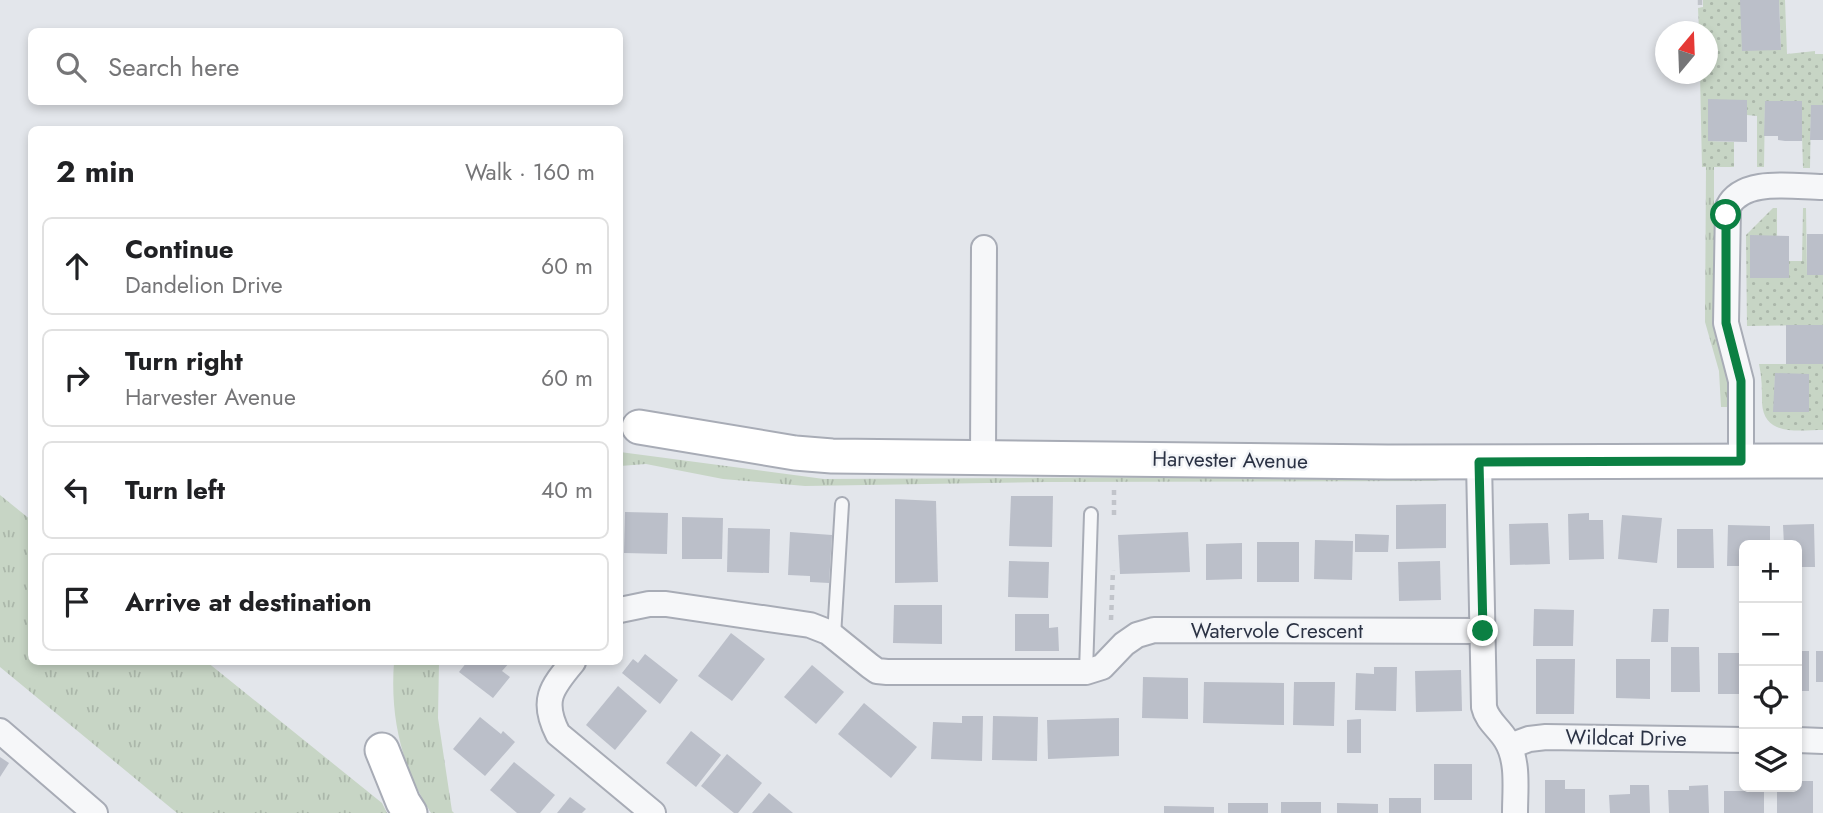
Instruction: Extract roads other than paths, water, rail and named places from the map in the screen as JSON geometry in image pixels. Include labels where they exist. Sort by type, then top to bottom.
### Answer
[{"type":"street","points":[[1741,461],[1741,381],[1726,323],[1728,208],[1736,195],[1755,187],[1823,187]]},
{"type":"street","points":[[983,456],[984,248]]},
{"type":"street","name":"Harvester Avenue","points":[[639,427],[795,453],[831,456],[1479,462],[1823,461]]},
{"type":"street","points":[[1479,462],[1483,707],[1488,718],[1510,746],[1516,775],[1515,813]]},
{"type":"street","points":[[623,609],[649,604],[676,605],[810,625],[834,637],[870,667],[887,673],[1086,672]]},
{"type":"street","name":"Watervole Crescent","points":[[1086,672],[1102,667],[1124,644],[1137,635],[1154,630],[1483,631]]},
{"type":"street","points":[[571,665],[554,685],[550,695],[549,708],[558,734],[653,813]]},
{"type":"street","points":[[0,731],[96,813]]},
{"type":"street","name":"Wildcat Drive","points":[[1510,746],[1546,737],[1739,740]]},
{"type":"street","points":[[1802,740],[1823,741]]},
{"type":"street","points":[[382,750],[410,813]]},
{"type":"lane","points":[[834,637],[842,504]]},
{"type":"lane","points":[[1086,672],[1091,514]]}]
